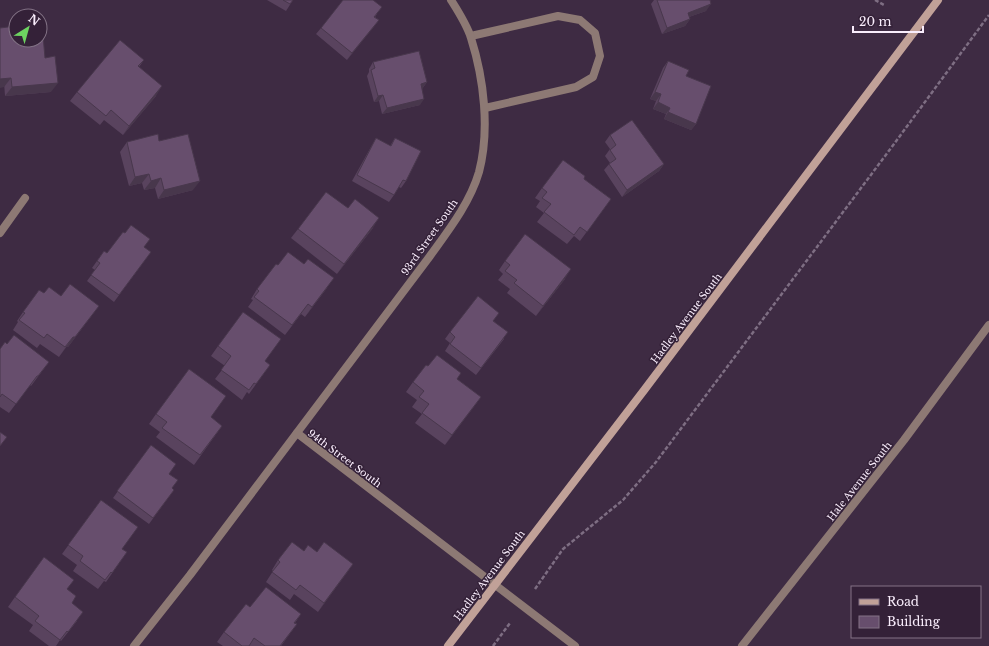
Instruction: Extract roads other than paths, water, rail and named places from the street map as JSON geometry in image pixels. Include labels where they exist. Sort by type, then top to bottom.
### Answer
[{"type":"street","name":"93rd Street South","points":[[297,433],[451,226],[467,199],[478,173],[483,150],[485,108],[480,70],[471,36],[451,0]]},
{"type":"street","name":"Hadley Avenue South","points":[[448,646],[650,383],[938,0]]},
{"type":"street","points":[[471,36],[558,16],[580,20],[595,33],[600,56],[593,77],[576,87],[485,108]]},
{"type":"street","points":[[0,233],[25,198]]},
{"type":"street","name":"Hale Avenue South","points":[[742,646],[904,440],[989,325]]},
{"type":"street","name":"94th Street South","points":[[134,646],[190,575],[297,433],[575,646]]}]
